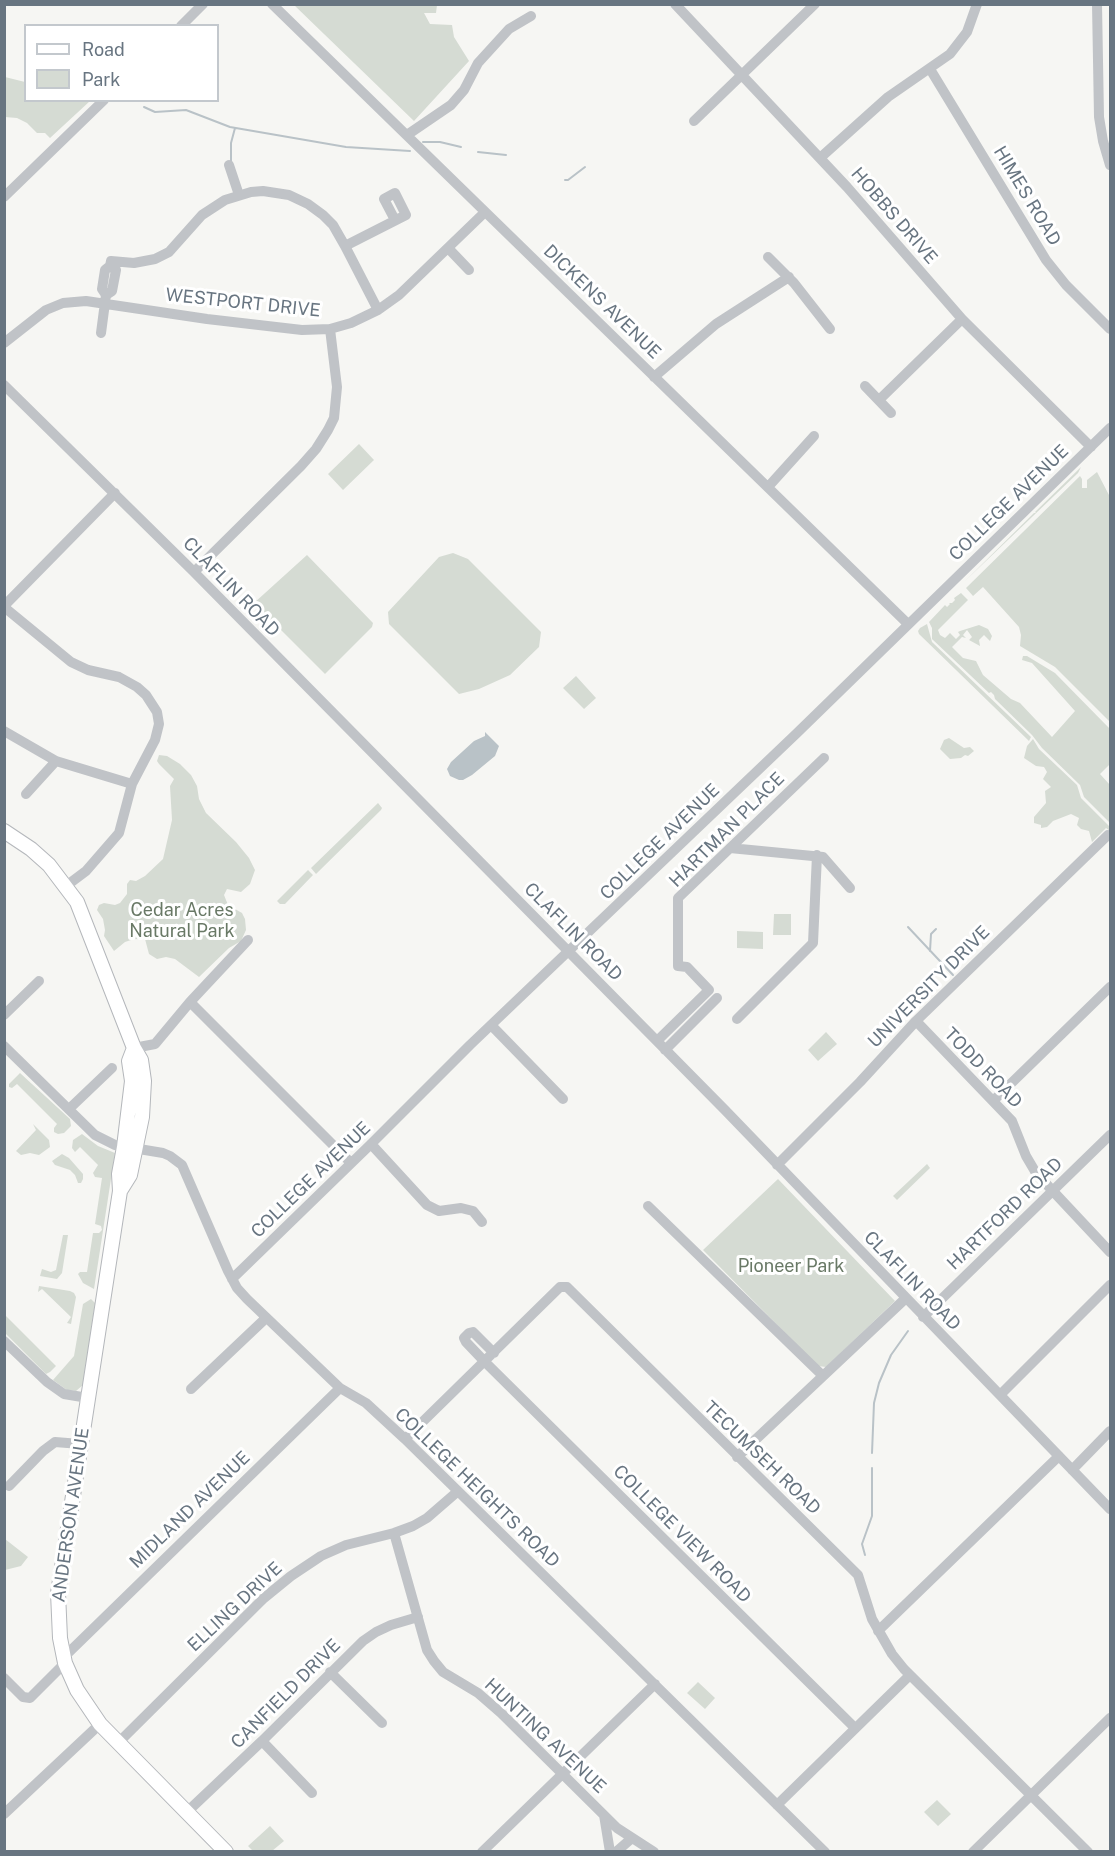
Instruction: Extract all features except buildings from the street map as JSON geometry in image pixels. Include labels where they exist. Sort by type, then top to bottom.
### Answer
[{"type":"main road","name":"ANDERSON AVENUE","points":[[4,831],[31,849],[49,865],[66,886],[84,916],[134,1048],[129,1061],[132,1081],[130,1148],[119,1174],[120,1191],[58,1593],[58,1629],[65,1660],[77,1690],[100,1724],[188,1811],[217,1848]]},
{"type":"street","points":[[183,24],[203,4]]},
{"type":"street","name":"DICKENS AVENUE","points":[[272,4],[908,624]]},
{"type":"street","name":"HOBBS DRIVE","points":[[675,4],[820,158],[962,319],[1091,447]]},
{"type":"street","points":[[693,121],[814,4]]},
{"type":"street","points":[[820,158],[883,101],[944,59],[967,32],[977,4]]},
{"type":"street","points":[[1097,4],[1099,117],[1110,165]]},
{"type":"street","points":[[407,135],[451,105],[464,90],[470,75],[485,55],[509,29],[531,16]]},
{"type":"street","name":"HIMES ROAD","points":[[930,69],[1046,260],[1066,285],[1110,329]]},
{"type":"street","points":[[4,197],[102,102]]},
{"type":"street","points":[[229,165],[239,195]]},
{"type":"street","points":[[101,333],[106,300],[102,289],[105,270],[110,266],[111,261],[134,263],[155,259],[169,252],[202,215],[225,200],[263,191],[277,193],[308,204],[333,225],[378,310]]},
{"type":"street","name":"WESTPORT DRIVE","points":[[4,343],[28,323],[55,306],[63,303],[106,300],[207,319],[302,330],[330,329],[351,323],[378,310],[399,295],[485,212]]},
{"type":"street","points":[[345,246],[395,220]]},
{"type":"street","points":[[448,248],[469,270]]},
{"type":"street","points":[[768,257],[789,277],[830,329]]},
{"type":"street","points":[[654,377],[717,324],[789,277]]},
{"type":"street","points":[[879,400],[962,319]]},
{"type":"street","points":[[194,572],[301,466],[316,449],[328,430],[334,418],[337,387],[330,329]]},
{"type":"street","name":"CLAFLIN ROAD","points":[[4,385],[194,572],[657,1041],[1110,1509]]},
{"type":"street","points":[[865,386],[891,413]]},
{"type":"street","name":"COLLEGE AVENUE","points":[[232,1278],[1110,428]]},
{"type":"street","points":[[768,487],[814,436]]},
{"type":"street","points":[[66,886],[86,871],[119,833],[132,784],[146,758],[159,724],[157,712],[151,701],[137,687],[119,677],[88,670],[70,662],[4,607],[115,493]]},
{"type":"street","points":[[4,731],[56,761],[132,784]]},
{"type":"street","name":"HARTMAN PLACE","points":[[713,994],[687,967],[678,966],[678,898],[824,758]]},
{"type":"street","points":[[26,794],[56,761]]},
{"type":"street","name":"UNIVERSITY DRIVE","points":[[777,1165],[860,1082],[916,1021],[1108,836]]},
{"type":"street","points":[[730,848],[817,855],[824,858],[850,888]]},
{"type":"street","points":[[737,1019],[813,943],[817,855]]},
{"type":"street","points":[[134,1048],[155,1044],[190,1002],[248,940]]},
{"type":"street","points":[[4,1015],[39,981]]},
{"type":"street","points":[[994,1100],[1110,987]]},
{"type":"street","points":[[657,1041],[713,994]]},
{"type":"street","points":[[665,1050],[713,994]]},
{"type":"street","points":[[190,1002],[351,1163]]},
{"type":"street","name":"TODD ROAD","points":[[916,1021],[1012,1121],[1019,1133],[1026,1156],[1036,1173],[1110,1252]]},
{"type":"street","points":[[491,1025],[563,1099]]},
{"type":"street","name":"COLLEGE HEIGHTS ROAD","points":[[4,1046],[95,1135],[108,1142],[130,1148],[163,1153],[182,1165],[237,1288],[340,1388],[366,1403],[405,1439],[825,1851]]},
{"type":"street","points":[[69,1109],[112,1068]]},
{"type":"street","name":"HARTFORD ROAD","points":[[923,1317],[1110,1135]]},
{"type":"street","points":[[371,1144],[427,1205],[439,1211],[461,1208],[472,1211],[482,1222]]},
{"type":"street","points":[[648,1206],[823,1376]]},
{"type":"street","points":[[1000,1395],[1110,1286]]},
{"type":"street","name":"TECUMSEH ROAD","points":[[494,1353],[560,1287],[567,1287],[858,1575],[865,1600],[878,1631],[892,1654],[910,1676],[1088,1851]]},
{"type":"street","points":[[737,1457],[906,1298]]},
{"type":"street","points":[[191,1389],[266,1318]]},
{"type":"street","name":"COLLEGE VIEW ROAD","points":[[494,1353],[476,1334],[471,1332],[467,1334],[464,1340],[485,1362],[855,1728]]},
{"type":"street","points":[[4,1341],[46,1382],[64,1394],[88,1398]]},
{"type":"street","points":[[405,1439],[494,1353]]},
{"type":"street","name":"MIDLAND AVENUE","points":[[4,1678],[23,1697],[30,1698],[65,1660],[340,1388]]},
{"type":"street","points":[[1072,1470],[1110,1431]]},
{"type":"street","points":[[9,1486],[55,1442],[80,1444]]},
{"type":"street","points":[[878,1631],[1059,1456]]},
{"type":"street","name":"ELLING DRIVE","points":[[118,1743],[264,1598],[291,1576],[321,1556],[346,1545],[413,1527],[458,1492]]},
{"type":"street","name":"HUNTING AVENUE","points":[[394,1533],[427,1650],[443,1671],[478,1693],[604,1815],[632,1838],[654,1851]]},
{"type":"street","name":"CANFIELD DRIVE","points":[[188,1811],[363,1641],[376,1632],[418,1617]]},
{"type":"street","points":[[330,1672],[382,1723]]},
{"type":"street","points":[[777,1805],[910,1676]]},
{"type":"street","points":[[482,1851],[655,1684]]},
{"type":"street","points":[[973,1851],[1110,1718]]},
{"type":"street","points":[[4,1814],[100,1724]]},
{"type":"street","points":[[262,1741],[312,1793]]},
{"type":"street","points":[[604,1815],[610,1851]]},
{"type":"street","points":[[616,1851],[632,1838]]},
{"type":"green space","points":[[294,5],[437,5],[436,13],[424,13],[430,24],[452,25],[454,37],[469,61],[414,121]]},
{"type":"green space","points":[[5,77],[24,82],[24,102],[89,102],[50,138],[45,133],[37,133],[27,123],[17,118],[5,117]]},
{"type":"green space","points":[[359,444],[374,460],[343,490],[328,474]]},
{"type":"green space","points":[[1081,467],[1078,473],[964,582],[1036,513]]},
{"type":"green space","points":[[1097,472],[1110,497],[1110,722],[1055,667],[1020,646],[1019,627],[983,587],[973,596],[966,588],[1080,476],[1082,488],[1087,488],[1087,480]]},
{"type":"green space","points":[[453,553],[468,559],[541,632],[539,647],[510,675],[479,689],[459,694],[389,624],[388,612],[439,557]]},
{"type":"green space","points":[[307,555],[373,623],[372,627],[325,674],[254,603]]},
{"type":"green space","points":[[961,593],[968,600],[938,630],[940,635],[945,638],[950,633],[956,639],[960,635],[958,632],[979,625],[988,629],[992,636],[990,641],[984,635],[979,640],[980,646],[969,640],[972,637],[967,630],[963,635],[966,638],[962,637],[952,647],[963,658],[976,661],[983,675],[1011,699],[1020,703],[1052,737],[1075,711],[1032,663],[1022,660],[1023,656],[1027,656],[1055,673],[1110,729],[1110,764],[1100,774],[1110,785],[1110,823],[1084,797],[1080,785],[995,699],[994,695],[989,693],[932,639],[932,628],[929,622],[945,605],[947,607]]},
{"type":"green space","points":[[927,624],[932,642],[1031,737],[1029,741],[919,634],[920,628]]},
{"type":"green space","points":[[576,676],[596,698],[584,709],[563,688]]},
{"type":"green space","points":[[949,738],[964,748],[970,747],[974,751],[968,756],[950,759],[940,749],[944,740]]},
{"type":"green space","points":[[1033,739],[1039,749],[1077,785],[1081,798],[1110,827],[1110,831],[1106,828],[1092,842],[1089,831],[1081,829],[1077,825],[1079,818],[1071,814],[1053,821],[1047,827],[1041,828],[1041,825],[1034,823],[1034,817],[1046,803],[1045,791],[1051,787],[1043,779],[1047,772],[1044,767],[1036,766],[1024,758],[1027,746]]},
{"type":"green space","name":"Cedar Acres Natural Park","points":[[159,755],[167,756],[180,764],[191,775],[206,813],[236,842],[255,870],[250,884],[241,892],[227,889],[224,895],[228,905],[242,913],[245,919],[246,930],[241,941],[229,948],[199,977],[175,959],[166,957],[157,959],[149,954],[145,939],[125,942],[114,951],[104,936],[103,919],[97,910],[99,905],[104,903],[115,905],[120,903],[127,894],[127,884],[130,880],[136,881],[145,876],[163,859],[172,820],[170,786],[174,779],[157,761]]},
{"type":"green space","points":[[378,803],[381,810],[316,874],[311,868]]},
{"type":"green space","points":[[308,870],[313,875],[285,904],[280,904],[277,901]]},
{"type":"green space","points":[[774,914],[791,914],[791,935],[773,935]]},
{"type":"green space","points":[[737,931],[763,932],[763,949],[737,948]]},
{"type":"green space","points":[[826,1032],[837,1044],[818,1061],[808,1050]]},
{"type":"green space","points":[[20,1073],[70,1119],[71,1126],[64,1133],[54,1132],[57,1124],[17,1084],[12,1088],[9,1087],[9,1084]]},
{"type":"green space","points":[[33,1124],[49,1140],[50,1147],[39,1155],[30,1153],[21,1155],[16,1151],[36,1130]]},
{"type":"green space","points":[[82,1134],[98,1146],[115,1153],[94,1289],[83,1283],[78,1274],[87,1272],[93,1233],[99,1233],[102,1230],[101,1226],[95,1224],[102,1178],[95,1177],[93,1173],[98,1165],[80,1147],[75,1152],[72,1148],[73,1140]]},
{"type":"green space","points":[[62,1154],[69,1158],[83,1174],[81,1183],[78,1183],[70,1170],[55,1165],[52,1161]]},
{"type":"green space","points":[[927,1164],[930,1168],[897,1200],[893,1196]]},
{"type":"green space","name":"Pioneer Park","points":[[778,1179],[895,1301],[826,1367],[818,1366],[703,1250]]},
{"type":"green space","points":[[63,1235],[68,1235],[62,1273],[57,1279],[40,1276],[42,1269],[51,1272],[56,1270]]},
{"type":"green space","points":[[39,1286],[74,1293],[76,1297],[71,1324],[67,1323],[71,1317],[42,1289],[38,1292]]},
{"type":"green space","points":[[91,1299],[95,1303],[83,1385],[76,1391],[67,1390],[53,1380],[74,1356],[83,1304]]},
{"type":"green space","points":[[5,1315],[56,1366],[50,1372],[46,1374],[5,1333]]},
{"type":"green space","points":[[5,1539],[28,1557],[21,1566],[5,1570]]},
{"type":"green space","points":[[698,1682],[715,1698],[705,1709],[687,1693]]},
{"type":"green space","points":[[937,1800],[951,1814],[938,1826],[924,1812]]},
{"type":"green space","points":[[270,1826],[284,1841],[272,1851],[253,1851],[248,1846]]},
{"type":"shaded area","points":[[485,732],[499,746],[495,756],[463,780],[450,776],[447,769],[451,762],[474,741],[485,736]]},
{"type":"waterway","points":[[144,107],[155,112],[186,110],[230,127],[346,147],[410,151]]},
{"type":"waterway","points":[[231,161],[231,143],[235,128]]},
{"type":"waterway","points":[[423,142],[440,142],[461,147]]},
{"type":"waterway","points":[[478,152],[506,155]]},
{"type":"waterway","points":[[565,180],[585,167]]},
{"type":"waterway","points":[[908,927],[953,975]]},
{"type":"waterway","points":[[930,951],[931,934],[936,929]]},
{"type":"waterway","points":[[872,1453],[874,1403],[879,1383],[891,1355],[908,1331]]},
{"type":"waterway","points":[[865,1555],[862,1544],[872,1516],[872,1468]]}]
